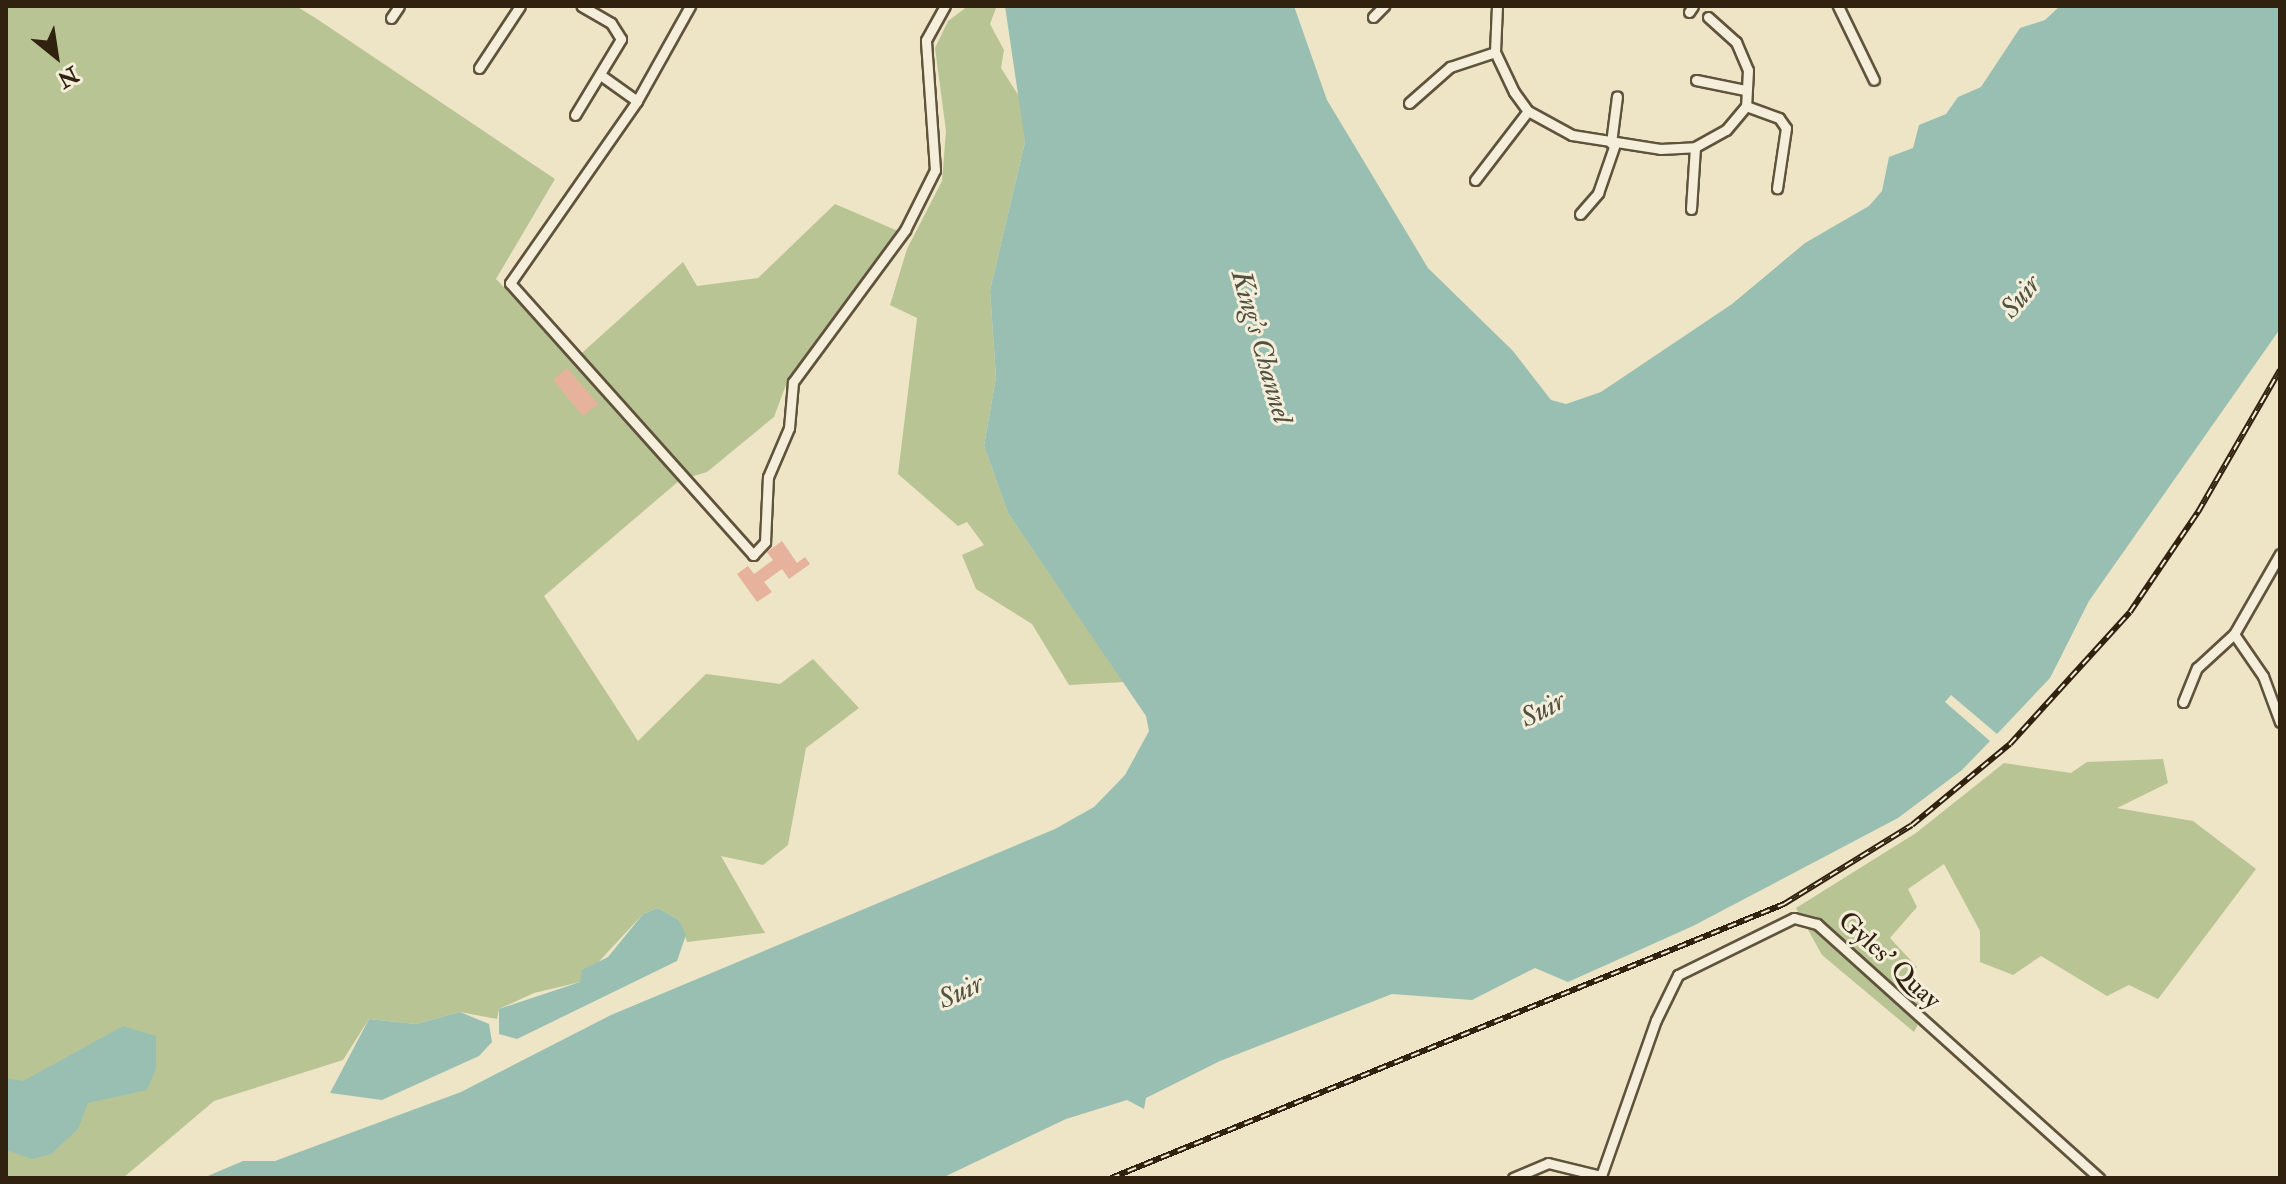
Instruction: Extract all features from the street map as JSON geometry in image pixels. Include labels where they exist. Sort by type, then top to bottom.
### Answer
[{"type":"street","points":[[391,18],[399,6]]},
{"type":"street","points":[[479,68],[520,6]]},
{"type":"street","points":[[575,115],[602,76],[621,39],[611,23],[581,6]]},
{"type":"street","points":[[690,6],[637,101],[510,283],[753,555],[765,542],[768,477],[789,428],[793,382],[905,230],[935,170],[926,40],[945,6]]},
{"type":"street","points":[[1373,17],[1384,6]]},
{"type":"street","points":[[1497,6],[1495,52],[1528,111],[1572,135],[1613,144],[1695,147],[1726,130],[1746,106],[1748,70],[1736,42],[1708,17]]},
{"type":"street","points":[[1838,6],[1874,80]]},
{"type":"street","points":[[1409,103],[1450,67],[1495,52]]},
{"type":"street","points":[[602,76],[637,101]]},
{"type":"street","points":[[1696,80],[1745,90]]},
{"type":"street","points":[[1580,214],[1598,193],[1613,144],[1617,96]]},
{"type":"street","points":[[1746,106],[1779,118],[1786,128],[1777,188]]},
{"type":"street","points":[[1475,180],[1528,111]]},
{"type":"street","points":[[1691,209],[1695,147]]},
{"type":"street","points":[[2183,702],[2197,668],[2234,634],[2280,554]]},
{"type":"street","points":[[2234,634],[2263,676],[2280,722]]},
{"type":"street","name":"Gyles' Quay","points":[[1513,1178],[1548,1163],[1601,1176],[1656,1020],[1678,975],[1794,918],[1817,924],[2099,1178]]},
{"type":"green space","points":[[6,6],[296,6],[317,19],[555,179],[496,279],[574,360],[683,262],[697,286],[758,278],[835,204],[898,231],[787,382],[774,417],[707,472],[680,480],[544,596],[638,741],[706,674],[780,684],[813,659],[859,708],[806,748],[788,845],[763,865],[721,856],[765,933],[687,942],[679,920],[658,908],[643,914],[580,982],[534,993],[499,1009],[497,1019],[460,1012],[416,1024],[369,1019],[343,1060],[214,1101],[123,1178],[6,1178]]},
{"type":"green space","points":[[968,6],[996,8],[990,24],[1004,50],[1001,68],[1022,101],[1025,142],[990,290],[996,377],[984,446],[1008,513],[1124,682],[1069,685],[1032,624],[976,589],[962,555],[984,545],[967,522],[958,526],[898,474],[917,318],[890,305],[907,249],[942,181],[946,131],[935,48],[948,21]]},
{"type":"green space","points":[[2163,759],[2168,783],[2117,808],[2193,821],[2256,869],[2158,999],[2129,985],[2107,996],[2041,956],[2013,975],[1980,962],[1980,931],[1944,864],[1908,889],[1917,907],[1890,938],[1917,967],[1906,986],[1925,1011],[1914,1032],[1822,955],[1796,908],[1916,833],[2004,763],[2071,773],[2087,762]]},
{"type":"water","points":[[1005,6],[1294,6],[1327,100],[1428,268],[1513,351],[1551,400],[1566,404],[1601,392],[1732,304],[1805,243],[1869,206],[1882,191],[1889,157],[1913,148],[1919,125],[1946,114],[1958,97],[1981,87],[2020,28],[2045,20],[2060,6],[2280,6],[2280,329],[2089,601],[2050,678],[1997,734],[1951,695],[1945,702],[1990,741],[1962,770],[1898,818],[1693,926],[1568,982],[1535,968],[1472,1000],[1392,994],[1220,1061],[1146,1098],[1144,1109],[1127,1100],[1066,1119],[942,1178],[203,1178],[243,1161],[275,1161],[461,1092],[611,1015],[1055,829],[1094,807],[1125,775],[1149,731],[1146,716],[1008,513],[984,446],[996,377],[990,290],[1025,142]]},
{"type":"water","points":[[658,908],[679,920],[686,935],[677,961],[517,1039],[499,1034],[499,1009],[580,982],[582,970],[608,957],[643,914]]},
{"type":"water","points":[[460,1012],[489,1024],[492,1042],[479,1056],[382,1100],[330,1093],[369,1019],[416,1024]]},
{"type":"water","points":[[123,1026],[156,1036],[156,1069],[147,1090],[88,1103],[78,1129],[51,1154],[32,1159],[6,1150],[6,1078],[23,1081]]},
{"type":"building","points":[[567,368],[598,404],[583,416],[553,380]]},
{"type":"building","points":[[782,541],[797,563],[805,557],[810,564],[789,579],[782,569],[764,582],[772,592],[757,602],[737,574],[748,566],[754,574],[773,560],[767,552]]},
{"type":"railway","points":[[1111,1178],[1784,904],[1912,825],[2010,744],[2130,612],[2198,512],[2280,370]]},
{"type":"water label","name":"Suir","points":[[2021,297]]},
{"type":"water label","name":"King's Channel","points":[[1261,347]]},
{"type":"water label","name":"Suir","points":[[1543,710]]},
{"type":"water label","name":"Suir","points":[[961,992]]}]
